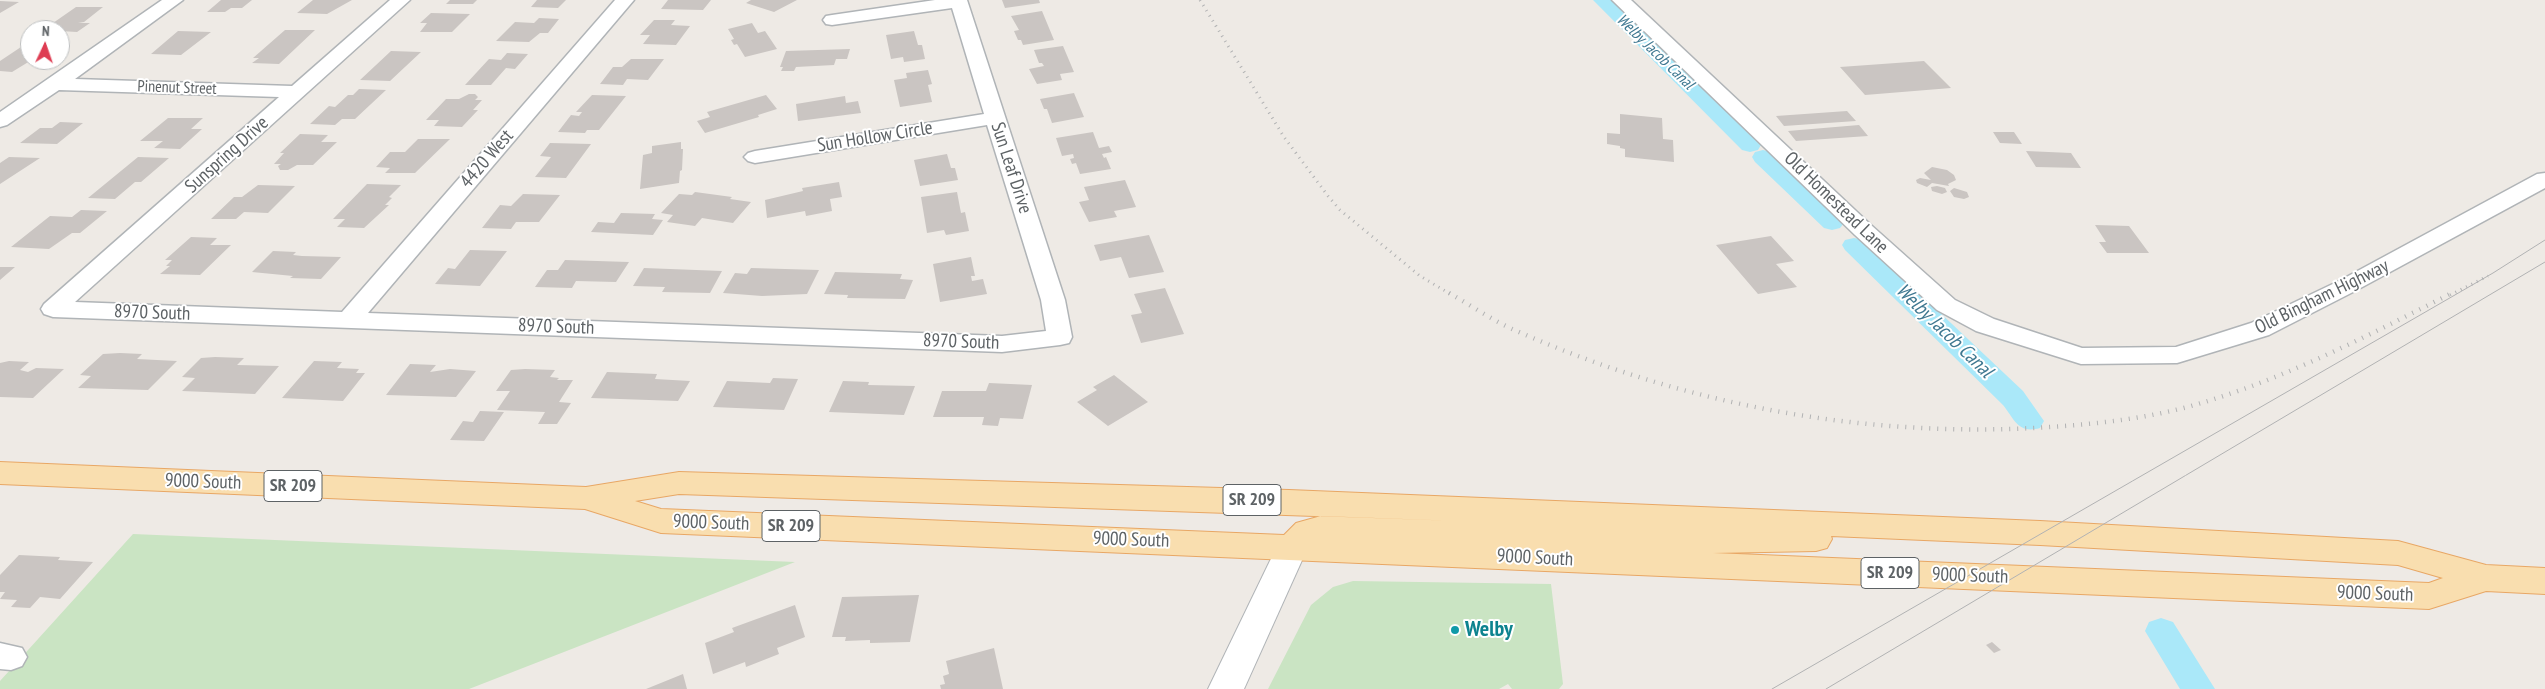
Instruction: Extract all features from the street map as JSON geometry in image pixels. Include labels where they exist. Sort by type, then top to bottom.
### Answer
[{"type":"main road","name":"9000 South","points":[[0,473],[586,498],[679,483],[1289,502],[1920,527],[2398,553],[2486,578],[2545,580]]},
{"type":"main road","name":"9000 South","points":[[586,498],[660,521],[2429,596],[2486,578]]},
{"type":"main road","points":[[1226,689],[1292,547],[1307,532],[1321,528],[1707,541],[1806,540],[1920,527]]},
{"type":"street","points":[[0,121],[174,0]]},
{"type":"street","name":"Sunspring Drive","points":[[53,310],[401,0]]},
{"type":"street","name":"4420 West","points":[[349,319],[624,0]]},
{"type":"street","name":"Old Homestead Lane","points":[[1621,0],[1863,230],[1946,305],[1985,325],[2081,356]]},
{"type":"street","points":[[832,20],[958,1]]},
{"type":"street","name":"Sun Leaf Drive","points":[[958,1],[1053,300],[1060,337]]},
{"type":"street","name":"Pinenut Street","points":[[55,84],[298,92]]},
{"type":"street","name":"Sun Hollow Circle","points":[[755,158],[995,118]]},
{"type":"street","name":"Old Bingham Highway","points":[[2081,356],[2177,355],[2260,329],[2347,286],[2545,179]]},
{"type":"street","name":"8970 South","points":[[53,310],[349,319],[1002,344],[1060,337]]},
{"type":"green space","points":[[133,534],[795,562],[469,689],[0,689],[0,681]]},
{"type":"green space","points":[[1353,581],[1551,584],[1563,684],[1559,689],[1512,689],[1508,684],[1499,689],[1268,689],[1311,605],[1333,587]]},
{"type":"building","points":[[221,0],[252,0],[242,8],[231,8],[225,12],[207,12]]},
{"type":"building","points":[[313,0],[352,0],[327,14],[297,13]]},
{"type":"building","points":[[450,0],[477,0],[473,4],[446,4]]},
{"type":"building","points":[[537,0],[566,0],[558,8],[531,7]]},
{"type":"building","points":[[668,0],[711,0],[703,10],[661,9]]},
{"type":"building","points":[[751,0],[797,0],[774,12],[746,3]]},
{"type":"building","points":[[1002,0],[1039,0],[1040,3],[1005,8]]},
{"type":"building","points":[[0,1],[19,2],[0,13]]},
{"type":"building","points":[[76,7],[103,7],[84,22],[78,23],[90,23],[77,32],[70,32],[70,20],[57,20]]},
{"type":"building","points":[[1042,11],[1054,40],[1023,45],[1021,40],[1018,40],[1014,31],[1019,30],[1011,16]]},
{"type":"building","points":[[431,13],[470,14],[452,32],[420,32],[427,23],[420,23]]},
{"type":"building","points":[[539,18],[559,19],[548,33],[540,33],[529,42],[496,41],[515,22],[534,23]]},
{"type":"building","points":[[654,20],[675,20],[671,25],[690,26],[676,45],[643,44],[650,35],[640,35]]},
{"type":"building","points":[[752,23],[758,33],[765,31],[777,49],[745,57],[737,44],[734,45],[731,40],[734,39],[728,29]]},
{"type":"building","points":[[285,30],[315,30],[279,64],[252,63],[259,58],[253,58]]},
{"type":"building","points":[[178,31],[211,32],[181,55],[151,54]]},
{"type":"building","points":[[914,31],[918,45],[922,45],[925,59],[904,62],[903,57],[891,59],[886,35]]},
{"type":"building","points":[[1063,46],[1074,72],[1060,74],[1062,80],[1037,84],[1029,69],[1044,66],[1042,63],[1039,63],[1034,50]]},
{"type":"building","points":[[20,48],[20,67],[12,72],[0,71],[0,61]]},
{"type":"building","points":[[850,49],[847,59],[836,59],[834,65],[796,67],[794,71],[781,71],[783,67],[780,67],[786,51]]},
{"type":"building","points":[[391,51],[421,52],[390,81],[360,80]]},
{"type":"building","points":[[507,53],[528,54],[515,69],[506,68],[491,85],[465,85],[489,59],[501,60]]},
{"type":"building","points":[[631,59],[664,59],[648,80],[627,79],[623,85],[600,84],[613,67],[622,67]]},
{"type":"building","points":[[1924,61],[1951,88],[1865,95],[1840,67]]},
{"type":"building","points":[[928,70],[932,84],[928,85],[932,102],[900,107],[894,80],[907,78],[906,73]]},
{"type":"building","points":[[359,89],[386,90],[355,119],[342,119],[335,125],[310,124],[329,106],[335,107],[348,95],[353,95]]},
{"type":"building","points":[[1074,93],[1084,117],[1052,123],[1047,109],[1044,109],[1040,99]]},
{"type":"building","points":[[469,94],[475,94],[478,97],[475,100],[482,100],[473,110],[478,110],[462,127],[434,126],[439,120],[426,120],[446,99],[459,99]]},
{"type":"building","points":[[592,95],[626,96],[599,130],[587,130],[585,133],[558,132],[571,115],[579,116],[582,112],[576,112]]},
{"type":"building","points":[[766,95],[777,109],[758,115],[759,117],[705,133],[697,121],[710,117],[707,112]]},
{"type":"building","points":[[845,96],[846,103],[858,101],[861,113],[798,121],[796,104]]},
{"type":"building","points":[[1847,111],[1856,121],[1784,126],[1776,116]]},
{"type":"building","points":[[1620,114],[1662,118],[1663,139],[1673,140],[1674,162],[1625,157],[1625,149],[1620,148],[1620,146],[1607,144],[1607,133],[1620,134]]},
{"type":"building","points":[[168,118],[203,118],[191,129],[202,129],[180,149],[154,148],[163,141],[140,141]]},
{"type":"building","points":[[60,122],[83,123],[57,144],[20,143],[40,128],[52,128]]},
{"type":"building","points":[[1859,125],[1868,136],[1796,141],[1788,131]]},
{"type":"building","points":[[1093,132],[1099,148],[1109,146],[1112,152],[1102,154],[1104,158],[1106,157],[1111,169],[1080,174],[1076,163],[1072,164],[1070,159],[1074,158],[1073,154],[1062,156],[1056,138]]},
{"type":"building","points":[[1993,132],[2014,132],[2022,144],[2000,143]]},
{"type":"building","points":[[300,134],[328,135],[321,142],[337,142],[313,165],[297,165],[288,170],[280,170],[278,166],[281,164],[274,164],[284,153],[280,153]]},
{"type":"building","points":[[418,139],[450,139],[415,173],[385,173],[390,168],[376,167],[390,152],[405,152]]},
{"type":"building","points":[[681,142],[681,149],[683,149],[682,170],[680,171],[679,183],[640,189],[643,155],[652,153],[652,146]]},
{"type":"building","points":[[550,143],[591,144],[566,178],[535,177],[551,157],[540,156]]},
{"type":"building","points":[[2026,151],[2071,153],[2081,168],[2036,167]]},
{"type":"building","points":[[947,154],[951,168],[955,168],[958,180],[920,186],[914,160]]},
{"type":"building","points":[[9,157],[40,158],[0,184],[0,163]]},
{"type":"building","points":[[138,157],[169,158],[141,182],[135,182],[115,199],[88,198]]},
{"type":"building","points":[[1932,167],[1947,170],[1954,175],[1956,180],[1948,184],[1949,186],[1932,183],[1927,187],[1917,183],[1916,180],[1920,178],[1931,180],[1924,173]]},
{"type":"building","points":[[1125,180],[1136,207],[1114,211],[1117,217],[1089,222],[1079,202],[1089,200],[1084,187]]},
{"type":"building","points":[[839,182],[842,197],[830,199],[832,211],[806,216],[805,211],[767,218],[765,200],[803,191],[802,188]]},
{"type":"building","points":[[367,184],[401,185],[389,197],[392,198],[385,205],[389,205],[364,228],[337,227],[345,219],[333,219]]},
{"type":"building","points":[[258,185],[295,186],[268,213],[244,212],[236,219],[211,219],[234,197],[242,197]]},
{"type":"building","points":[[1931,187],[1945,188],[1947,192],[1942,194],[1932,191]]},
{"type":"building","points":[[1954,188],[1967,192],[1969,197],[1964,199],[1954,197],[1950,191]]},
{"type":"building","points":[[695,192],[732,197],[730,199],[751,202],[733,223],[702,218],[695,226],[667,222],[673,215],[661,213],[679,194],[692,195]]},
{"type":"building","points":[[957,192],[961,213],[965,212],[969,231],[946,235],[944,230],[927,233],[921,197]]},
{"type":"building","points":[[523,194],[560,195],[539,222],[516,222],[511,229],[482,228],[500,205],[511,206]]},
{"type":"building","points":[[81,210],[107,211],[80,233],[72,233],[49,249],[11,247],[50,216],[72,217]]},
{"type":"building","points":[[621,213],[655,214],[652,219],[663,220],[653,235],[591,232],[598,222],[614,223]]},
{"type":"building","points":[[2095,225],[2129,226],[2149,253],[2107,253],[2099,242],[2106,242]]},
{"type":"building","points":[[1149,235],[1164,272],[1129,278],[1121,257],[1100,261],[1094,245]]},
{"type":"building","points":[[1771,236],[1794,261],[1776,264],[1797,287],[1758,294],[1716,245]]},
{"type":"building","points":[[191,237],[217,238],[210,245],[231,245],[200,275],[160,274],[170,266],[166,266],[172,260],[165,260]]},
{"type":"building","points":[[470,250],[507,251],[480,286],[435,284],[448,268],[455,269]]},
{"type":"building","points":[[273,251],[296,252],[293,255],[302,256],[341,257],[321,279],[290,278],[293,276],[252,272]]},
{"type":"building","points":[[971,257],[975,276],[971,276],[972,281],[983,279],[987,294],[940,302],[933,264]]},
{"type":"building","points":[[565,260],[629,262],[616,282],[576,281],[572,288],[535,287],[547,270],[558,270]]},
{"type":"building","points":[[0,267],[15,267],[0,280]]},
{"type":"building","points":[[644,268],[722,271],[710,293],[662,292],[665,287],[633,286]]},
{"type":"building","points":[[751,268],[819,270],[807,294],[762,296],[723,293],[735,273],[747,274]]},
{"type":"building","points":[[835,272],[902,274],[900,279],[913,280],[905,299],[847,298],[848,295],[824,294]]},
{"type":"building","points":[[1165,288],[1184,334],[1141,343],[1131,315],[1142,313],[1134,294]]},
{"type":"building","points":[[103,354],[142,354],[137,359],[177,361],[148,390],[78,388],[91,376],[80,375]]},
{"type":"building","points":[[201,358],[244,358],[237,365],[279,366],[255,394],[182,391],[195,378],[182,377]]},
{"type":"building","points":[[9,361],[29,362],[20,370],[28,372],[36,368],[64,369],[33,398],[0,397],[0,363]]},
{"type":"building","points":[[314,361],[342,362],[337,368],[359,369],[356,373],[365,373],[343,401],[282,398]]},
{"type":"building","points":[[410,364],[436,365],[430,372],[450,369],[476,371],[456,397],[386,395]]},
{"type":"building","points":[[511,370],[555,370],[550,377],[559,378],[557,380],[573,380],[559,402],[571,403],[557,424],[538,424],[545,412],[497,410],[510,391],[496,391]]},
{"type":"building","points":[[607,372],[657,374],[655,379],[690,381],[678,401],[591,398]]},
{"type":"building","points":[[1114,375],[1148,402],[1108,426],[1077,402],[1097,390],[1093,387]]},
{"type":"building","points":[[773,378],[798,379],[784,410],[713,407],[727,381],[770,383]]},
{"type":"building","points":[[843,381],[869,382],[868,385],[915,386],[904,415],[829,412]]},
{"type":"building","points":[[989,383],[1032,385],[1023,419],[1000,418],[998,426],[982,425],[984,417],[933,417],[942,391],[986,391]]},
{"type":"building","points":[[480,411],[504,412],[484,441],[450,440],[463,421],[473,422]]},
{"type":"building","points":[[19,555],[60,557],[58,560],[93,562],[60,599],[40,597],[30,608],[11,607],[17,600],[0,599],[5,592],[0,592],[0,575]]},
{"type":"building","points":[[919,595],[910,642],[870,643],[870,640],[845,641],[846,637],[832,637],[842,597]]},
{"type":"building","points":[[795,605],[805,637],[777,648],[779,654],[746,667],[745,662],[713,674],[705,643],[734,632],[732,628]]},
{"type":"building","points":[[1992,642],[2001,650],[1994,653],[1986,645]]},
{"type":"building","points":[[994,648],[1003,689],[941,689],[940,685],[945,684],[943,676],[949,674],[946,661]]},
{"type":"building","points":[[683,674],[687,689],[646,689]]},
{"type":"waterway","name":"Welby Jacob Canal","points":[[1602,0],[1750,145]]},
{"type":"waterway","name":"Welby Jacob Canal","points":[[1763,157],[1832,223]]},
{"type":"waterway","name":"Welby Jacob Canal","points":[[1854,245],[2013,398],[2030,421]]},
{"type":"waterway","name":"Welby Jacob Canal","points":[[2161,631],[2198,689]]},
{"type":"tram line","points":[[1772,689],[2493,273],[2545,240]]},
{"type":"tram line","points":[[1826,689],[2545,262]]},
{"type":"railway","points":[[1200,0],[1284,137],[1328,196],[1340,210],[1420,276],[1452,295]]},
{"type":"railway","points":[[2450,295],[2488,276]]},
{"type":"railway","points":[[1449,293],[1510,328],[1580,357],[1706,396],[1770,410],[1836,420],[1901,427],[1967,429],[2034,428],[2093,423],[2152,415],[2191,406],[2292,370],[2356,341],[2452,293]]},
{"type":"place","name":"Welby","points":[[1455,630]]}]
